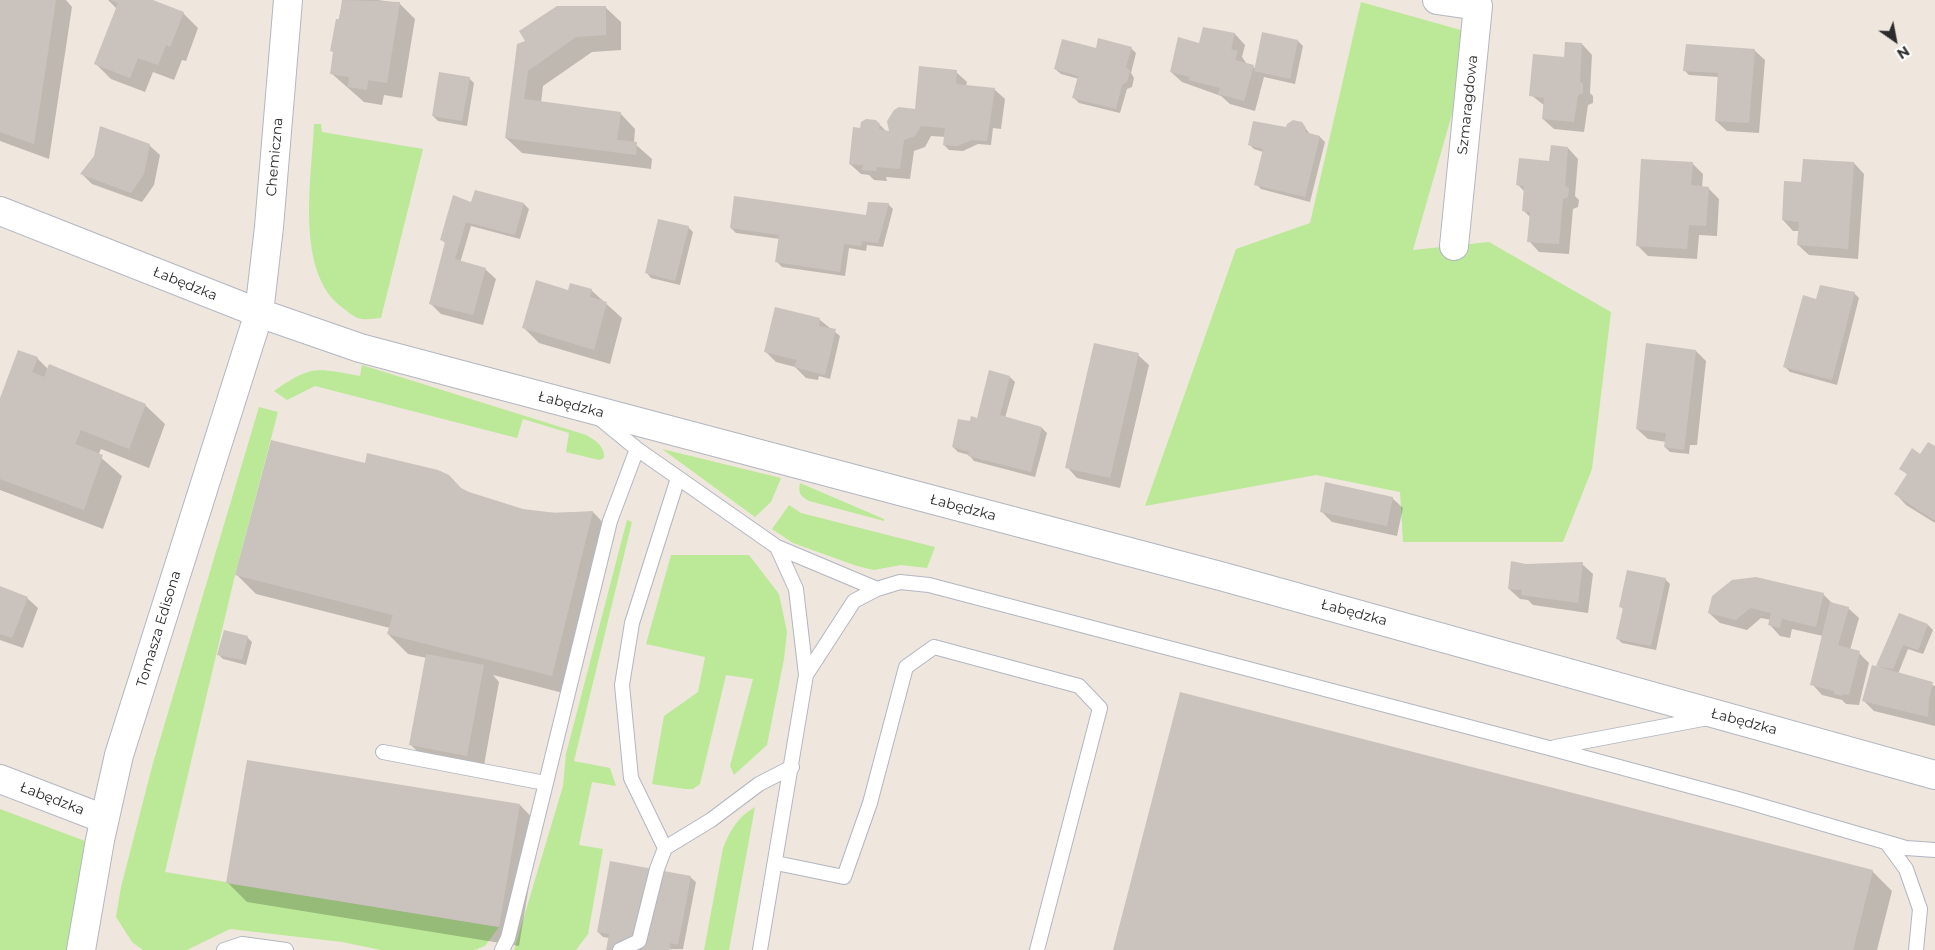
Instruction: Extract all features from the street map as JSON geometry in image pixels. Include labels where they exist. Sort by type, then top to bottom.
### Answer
[{"type":"street","name":"Chemiczna","points":[[259,313],[288,0]]},
{"type":"street","name":"Szmaragdowa","points":[[1437,0],[1478,6],[1454,246]]},
{"type":"street","name":"Łabędzka","points":[[0,211],[259,313],[360,348],[1215,575],[1935,775]]},
{"type":"street","name":"Tomasza Edisona","points":[[81,950],[104,819],[119,756],[259,313]]},
{"type":"street","name":"Łabędzka","points":[[0,779],[104,819]]},
{"type":"lane","points":[[588,409],[637,449],[777,547],[877,588]]},
{"type":"lane","points":[[502,950],[508,938],[610,521],[637,449]]},
{"type":"lane","points":[[665,848],[631,778],[622,685],[632,623],[678,478]]},
{"type":"lane","points":[[760,950],[806,675],[796,589],[777,547]]},
{"type":"lane","points":[[806,675],[854,601],[877,588],[900,582],[929,585],[1549,748],[1738,799],[1887,843],[1906,848],[1935,850]]},
{"type":"lane","points":[[776,863],[844,878],[870,803],[906,667],[934,647],[1079,686],[1100,708],[1037,950]]},
{"type":"lane","points":[[1549,748],[1718,716]]},
{"type":"lane","points":[[383,752],[545,783]]},
{"type":"lane","points":[[620,950],[643,945],[657,869],[665,848],[712,820],[759,784],[792,767]]},
{"type":"lane","points":[[1887,843],[1906,869],[1920,909],[1916,950]]},
{"type":"lane","points":[[224,950],[242,944],[286,950]]},
{"type":"green space","points":[[1361,2],[1475,34],[1413,250],[1489,242],[1611,312],[1592,469],[1563,542],[1403,542],[1400,492],[1316,475],[1145,506],[1236,249],[1310,223]]},
{"type":"green space","points":[[314,124],[321,124],[322,132],[423,149],[381,318],[362,319],[349,313],[328,292],[318,272],[312,248],[309,223]]},
{"type":"green space","points":[[362,365],[586,435],[596,441],[601,447],[604,458],[599,460],[566,452],[569,433],[523,419],[517,438],[315,386],[287,400],[274,391],[297,377],[314,371],[333,371],[360,376]]},
{"type":"green space","points":[[259,407],[278,412],[235,575],[165,872],[499,927],[485,946],[474,950],[381,950],[342,942],[230,929],[187,950],[143,950],[132,942],[116,917],[121,887],[153,763]]},
{"type":"green space","points":[[662,449],[781,478],[771,502],[755,517]]},
{"type":"green space","points":[[800,483],[884,519],[884,521],[809,501],[800,494]]},
{"type":"green space","points":[[789,505],[801,513],[935,547],[927,568],[901,565],[874,570],[857,566],[793,543],[772,529]]},
{"type":"green space","points":[[627,520],[632,522],[574,761],[610,768],[616,786],[592,782],[579,845],[603,849],[588,934],[576,950],[514,950],[563,786],[566,754]]},
{"type":"green space","points":[[671,555],[749,555],[779,594],[787,632],[784,659],[767,745],[734,775],[730,766],[753,679],[726,675],[700,784],[693,789],[652,784],[664,716],[698,692],[705,657],[646,644]]},
{"type":"green space","points":[[755,807],[729,950],[704,950],[723,848],[735,825]]},
{"type":"green space","points":[[0,809],[85,841],[79,950],[0,950]]},
{"type":"building","points":[[0,0],[56,0],[34,144],[0,132]]},
{"type":"building","points":[[110,0],[153,0],[184,12],[170,47],[166,45],[158,65],[138,58],[130,78],[94,64],[118,3]]},
{"type":"building","points":[[342,0],[400,2],[387,83],[368,80],[367,90],[348,87],[349,77],[330,74],[333,52],[330,51]]},
{"type":"building","points":[[557,6],[606,6],[606,35],[576,37],[528,71],[524,99],[621,112],[617,140],[637,142],[636,155],[505,138],[517,44],[525,41],[519,31]]},
{"type":"building","points":[[1203,27],[1235,33],[1231,49],[1238,51],[1235,60],[1254,65],[1244,101],[1218,94],[1220,88],[1189,80],[1190,77],[1170,72],[1178,37],[1199,43]]},
{"type":"building","points":[[1262,32],[1298,40],[1290,79],[1254,71]]},
{"type":"building","points":[[1098,38],[1132,47],[1126,67],[1130,71],[1127,82],[1122,85],[1116,109],[1072,98],[1078,76],[1054,69],[1062,39],[1096,48]]},
{"type":"building","points":[[1565,42],[1582,43],[1580,82],[1583,84],[1583,93],[1578,95],[1574,122],[1542,119],[1544,98],[1529,96],[1533,54],[1564,57]]},
{"type":"building","points":[[1686,44],[1755,49],[1749,123],[1715,121],[1718,73],[1683,71]]},
{"type":"building","points":[[919,66],[957,70],[956,84],[995,88],[987,141],[972,140],[957,146],[943,145],[945,128],[921,126],[915,136],[904,140],[900,169],[876,167],[877,171],[862,170],[863,165],[849,164],[853,127],[860,128],[861,122],[866,119],[876,120],[880,124],[879,129],[889,131],[887,121],[894,110],[899,107],[915,109]]},
{"type":"building","points":[[439,72],[470,77],[462,121],[432,116]]},
{"type":"building","points":[[1293,120],[1302,122],[1306,128],[1305,132],[1320,136],[1305,197],[1254,185],[1263,149],[1248,145],[1253,121],[1286,127]]},
{"type":"building","points":[[100,126],[150,144],[144,174],[131,193],[80,174],[94,156]]},
{"type":"building","points":[[1551,145],[1568,147],[1565,186],[1569,188],[1568,197],[1563,199],[1559,244],[1527,242],[1530,212],[1522,211],[1524,186],[1516,185],[1519,158],[1549,161]]},
{"type":"building","points":[[1641,159],[1693,162],[1691,185],[1709,187],[1706,226],[1689,225],[1687,249],[1636,246]]},
{"type":"building","points":[[1803,159],[1854,162],[1848,249],[1797,245],[1799,222],[1782,220],[1784,181],[1801,182]]},
{"type":"building","points":[[475,190],[524,203],[515,235],[466,222],[455,259],[486,268],[473,315],[429,304],[445,242],[440,240],[453,195],[471,202]]},
{"type":"building","points":[[734,196],[866,215],[868,202],[889,203],[878,243],[862,241],[861,246],[844,244],[840,272],[775,262],[779,235],[730,228]]},
{"type":"building","points":[[658,219],[689,226],[675,281],[645,273]]},
{"type":"building","points":[[536,280],[568,290],[570,283],[592,289],[590,297],[607,302],[594,350],[522,328]]},
{"type":"building","points":[[1820,285],[1855,292],[1832,380],[1783,367],[1803,295],[1816,299]]},
{"type":"building","points":[[775,307],[820,318],[819,326],[836,329],[825,375],[794,367],[797,360],[764,352]]},
{"type":"building","points":[[1094,343],[1139,353],[1110,478],[1065,468]]},
{"type":"building","points":[[1646,343],[1696,350],[1684,450],[1664,447],[1666,433],[1636,429]]},
{"type":"building","points":[[18,350],[38,357],[32,372],[44,377],[49,364],[146,404],[129,449],[81,430],[75,444],[103,455],[84,510],[0,479],[0,398]]},
{"type":"building","points":[[989,370],[1010,376],[1000,415],[1042,427],[1031,472],[968,456],[969,452],[952,447],[958,419],[970,421],[971,416],[977,418]]},
{"type":"building","points":[[271,440],[365,463],[367,453],[438,470],[449,475],[461,488],[469,492],[523,509],[556,513],[593,511],[552,676],[387,634],[393,615],[235,575]]},
{"type":"building","points":[[1928,442],[1935,446],[1935,521],[1894,494],[1907,474],[1899,469],[1912,448],[1920,454]]},
{"type":"building","points":[[1325,482],[1393,497],[1387,526],[1320,512]]},
{"type":"building","points":[[1511,561],[1526,564],[1583,562],[1578,603],[1521,595],[1522,590],[1508,589]]},
{"type":"building","points":[[1627,570],[1666,578],[1651,646],[1616,639],[1623,608],[1619,607]]},
{"type":"building","points":[[1756,577],[1824,593],[1816,627],[1782,619],[1780,628],[1768,625],[1771,613],[1750,608],[1736,620],[1708,613],[1712,596],[1732,580]]},
{"type":"building","points":[[0,586],[28,597],[12,638],[0,634]]},
{"type":"building","points":[[1830,602],[1849,607],[1838,645],[1860,651],[1849,695],[1834,694],[1834,691],[1810,685]]},
{"type":"building","points":[[1899,613],[1928,624],[1920,646],[1918,650],[1903,645],[1893,669],[1876,666]]},
{"type":"building","points":[[224,630],[248,636],[242,660],[217,655]]},
{"type":"building","points":[[426,654],[484,665],[467,756],[409,745]]},
{"type":"building","points":[[1872,665],[1933,682],[1928,717],[1862,701]]},
{"type":"building","points":[[1180,692],[1873,870],[1853,950],[1113,950]]},
{"type":"building","points":[[247,760],[520,804],[499,927],[226,883]]},
{"type":"building","points":[[610,861],[691,876],[678,945],[670,943],[669,950],[606,950],[609,934],[597,932]]}]
